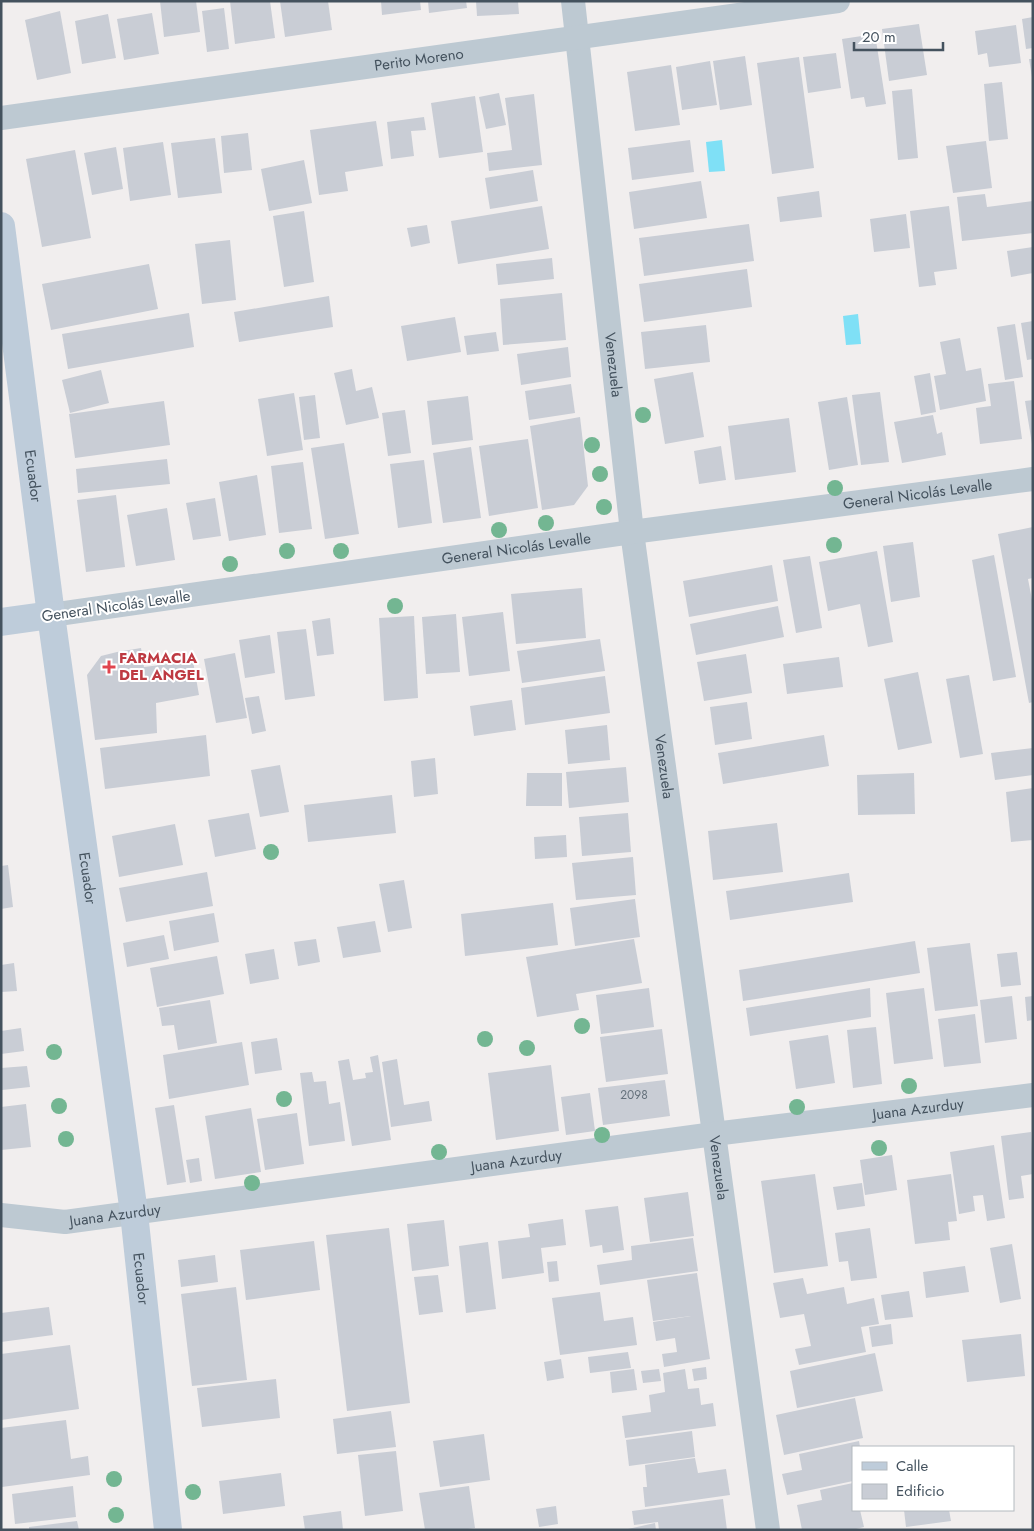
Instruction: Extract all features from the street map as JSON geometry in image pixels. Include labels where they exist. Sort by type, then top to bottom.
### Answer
[{"type":"main road","name":"Ecuador","points":[[1,226],[51,615],[134,1213],[168,1530]]},
{"type":"main road","name":"General Nicolás Levalle","points":[[1,622],[51,615]]},
{"type":"street","name":"Venezuela","points":[[573,1],[632,532],[768,1530]]},
{"type":"street","name":"Perito Moreno","points":[[1,118],[838,1]]},
{"type":"street","name":"General Nicolás Levalle","points":[[51,615],[632,532],[1033,479]]},
{"type":"street","name":"Juana Azurduy","points":[[1,1215],[65,1222],[714,1134],[1033,1095]]},
{"type":"water","points":[[722,140],[725,171],[709,172],[706,142]]},
{"type":"water","points":[[858,314],[861,344],[846,345],[843,316]]},
{"type":"building","points":[[160,1],[196,1],[200,32],[164,37]]},
{"type":"building","points":[[230,1],[270,1],[275,38],[235,44]]},
{"type":"building","points":[[280,1],[328,1],[332,30],[285,37]]},
{"type":"building","points":[[381,1],[420,1],[421,10],[382,15]]},
{"type":"building","points":[[428,1],[466,1],[467,8],[429,13]]},
{"type":"building","points":[[476,1],[518,1],[519,14],[477,16]]},
{"type":"building","points":[[224,8],[229,49],[207,52],[202,11]]},
{"type":"building","points":[[60,11],[71,73],[37,80],[25,20]]},
{"type":"building","points":[[152,13],[159,54],[124,60],[117,19]]},
{"type":"building","points":[[108,14],[116,58],[82,64],[75,21]]},
{"type":"building","points":[[1033,17],[1033,48],[1026,49],[1022,19]]},
{"type":"building","points":[[919,24],[927,75],[889,81],[882,29]]},
{"type":"building","points":[[1016,25],[1021,63],[989,67],[987,53],[978,55],[975,31]]},
{"type":"building","points":[[875,34],[886,104],[866,107],[864,97],[851,99],[842,39]]},
{"type":"building","points":[[836,53],[841,88],[808,93],[803,57]]},
{"type":"building","points":[[745,56],[752,105],[720,110],[713,61]]},
{"type":"building","points":[[799,57],[814,168],[772,174],[757,63]]},
{"type":"building","points":[[1029,59],[1033,59],[1033,77],[1032,77]]},
{"type":"building","points":[[710,61],[717,105],[682,110],[676,67]]},
{"type":"building","points":[[671,65],[680,125],[635,131],[627,72]]},
{"type":"building","points":[[1002,82],[1008,139],[989,141],[984,84]]},
{"type":"building","points":[[912,89],[918,158],[898,160],[892,91]]},
{"type":"building","points":[[499,93],[506,125],[486,129],[479,97]]},
{"type":"building","points":[[534,94],[542,165],[489,171],[487,153],[512,150],[505,98]]},
{"type":"building","points":[[475,96],[483,152],[439,158],[431,103]]},
{"type":"building","points":[[424,117],[426,130],[411,131],[414,156],[391,159],[387,122]]},
{"type":"building","points":[[376,121],[383,166],[345,172],[348,191],[319,195],[310,130]]},
{"type":"building","points":[[248,133],[252,170],[224,173],[221,136]]},
{"type":"building","points":[[215,138],[222,193],[178,198],[171,143]]},
{"type":"building","points":[[690,140],[694,172],[632,180],[628,148]]},
{"type":"building","points":[[986,141],[992,188],[953,193],[946,146]]},
{"type":"building","points":[[163,142],[171,195],[130,201],[123,148]]},
{"type":"building","points":[[116,147],[123,189],[92,195],[84,153]]},
{"type":"building","points":[[75,150],[91,238],[42,247],[26,159]]},
{"type":"building","points":[[304,160],[312,203],[269,211],[261,169]]},
{"type":"building","points":[[533,170],[538,201],[490,209],[485,178]]},
{"type":"building","points":[[701,181],[707,218],[634,229],[629,192]]},
{"type":"building","points":[[819,191],[822,217],[780,222],[777,197]]},
{"type":"building","points":[[985,194],[987,207],[1033,201],[1033,233],[962,241],[957,197]]},
{"type":"building","points":[[542,206],[549,249],[458,264],[451,221]]},
{"type":"building","points":[[949,206],[957,269],[934,272],[936,285],[919,287],[910,211]]},
{"type":"building","points":[[304,211],[314,282],[284,287],[273,216]]},
{"type":"building","points":[[906,214],[910,248],[874,252],[870,219]]},
{"type":"building","points":[[749,224],[754,261],[644,276],[639,238]]},
{"type":"building","points":[[427,225],[430,243],[411,247],[407,228]]},
{"type":"building","points":[[230,240],[236,300],[202,304],[195,244]]},
{"type":"building","points":[[1033,247],[1033,273],[1011,277],[1007,251]]},
{"type":"building","points":[[552,258],[554,279],[498,285],[496,264]]},
{"type":"building","points":[[149,264],[158,309],[51,330],[42,284]]},
{"type":"building","points":[[747,269],[752,307],[644,322],[639,284]]},
{"type":"building","points":[[562,293],[566,340],[503,345],[500,299]]},
{"type":"building","points":[[329,296],[333,327],[239,342],[234,312]]},
{"type":"building","points":[[189,313],[194,347],[68,369],[62,334]]},
{"type":"building","points":[[455,317],[461,352],[407,361],[401,326]]},
{"type":"building","points":[[1033,321],[1033,359],[1027,360],[1021,323]]},
{"type":"building","points":[[1015,324],[1023,377],[1005,380],[997,327]]},
{"type":"building","points":[[706,325],[710,362],[645,369],[641,332]]},
{"type":"building","points":[[496,332],[499,351],[467,355],[464,336]]},
{"type":"building","points":[[960,338],[966,371],[981,368],[986,401],[940,410],[934,376],[946,374],[940,342]]},
{"type":"building","points":[[568,347],[571,377],[521,385],[517,354]]},
{"type":"building","points":[[352,369],[356,391],[372,387],[379,418],[346,425],[334,373]]},
{"type":"building","points":[[101,370],[109,403],[70,413],[62,380]]},
{"type":"building","points":[[693,372],[704,437],[665,444],[654,379]]},
{"type":"building","points":[[930,373],[936,412],[921,415],[914,376]]},
{"type":"building","points":[[1014,381],[1022,439],[980,444],[976,408],[991,406],[988,384]]},
{"type":"building","points":[[571,384],[575,413],[529,420],[525,391]]},
{"type":"building","points":[[880,392],[889,462],[861,465],[852,395]]},
{"type":"building","points":[[294,393],[303,450],[267,456],[258,399]]},
{"type":"building","points":[[315,395],[320,438],[304,440],[299,397]]},
{"type":"building","points":[[468,396],[473,440],[432,445],[427,401]]},
{"type":"building","points":[[847,397],[858,465],[829,470],[818,402]]},
{"type":"building","points":[[1033,400],[1033,444],[1032,444],[1025,401]]},
{"type":"building","points":[[164,401],[170,445],[75,458],[69,414]]},
{"type":"building","points":[[405,410],[411,453],[388,456],[382,413]]},
{"type":"building","points":[[933,415],[937,434],[942,432],[946,455],[902,463],[894,422]]},
{"type":"building","points":[[580,417],[588,486],[574,505],[542,510],[530,426]]},
{"type":"building","points":[[789,418],[796,472],[735,480],[728,426]]},
{"type":"building","points":[[528,439],[538,508],[489,516],[479,446]]},
{"type":"building","points":[[344,443],[359,534],[325,539],[311,448]]},
{"type":"building","points":[[721,446],[726,480],[699,484],[694,451]]},
{"type":"building","points":[[471,447],[481,518],[443,523],[433,453]]},
{"type":"building","points":[[167,459],[170,484],[78,493],[76,469]]},
{"type":"building","points":[[424,460],[432,523],[398,528],[390,464]]},
{"type":"building","points":[[303,462],[312,529],[279,533],[271,466]]},
{"type":"building","points":[[257,475],[266,535],[229,541],[219,482]]},
{"type":"building","points":[[116,495],[125,567],[86,572],[77,500]]},
{"type":"building","points":[[215,498],[221,536],[193,540],[186,503]]},
{"type":"building","points":[[167,508],[175,560],[136,566],[127,515]]},
{"type":"building","points":[[1033,527],[1033,578],[1028,579],[1033,605],[1033,702],[1029,703],[998,534]]},
{"type":"building","points":[[913,542],[920,597],[891,602],[883,546]]},
{"type":"building","points":[[877,551],[893,642],[868,647],[860,604],[828,611],[819,562]]},
{"type":"building","points":[[994,555],[1016,677],[993,681],[972,560]]},
{"type":"building","points":[[810,556],[822,628],[796,633],[783,560]]},
{"type":"building","points":[[772,565],[778,601],[689,617],[683,581]]},
{"type":"building","points":[[582,588],[586,638],[516,644],[511,594]]},
{"type":"building","points":[[778,606],[784,637],[696,655],[690,624]]},
{"type":"building","points":[[503,612],[510,671],[469,676],[462,617]]},
{"type":"building","points":[[456,614],[460,672],[426,674],[422,617]]},
{"type":"building","points":[[414,616],[418,698],[384,701],[379,618]]},
{"type":"building","points":[[330,618],[334,654],[317,656],[312,621]]},
{"type":"building","points":[[306,629],[315,696],[285,700],[277,632]]},
{"type":"building","points":[[270,635],[275,673],[245,678],[239,640]]},
{"type":"building","points":[[600,639],[605,671],[522,683],[517,651]]},
{"type":"building","points":[[141,648],[144,667],[193,661],[199,695],[156,703],[157,733],[95,740],[87,675],[101,656]]},
{"type":"building","points":[[235,653],[247,718],[216,723],[204,659]]},
{"type":"building","points":[[746,654],[752,693],[704,701],[697,662]]},
{"type":"building","points":[[839,657],[843,687],[787,694],[783,664]]},
{"type":"building","points":[[918,672],[932,743],[898,750],[884,679]]},
{"type":"building","points":[[969,675],[983,754],[960,758],[946,679]]},
{"type":"building","points":[[605,676],[610,713],[525,725],[521,688]]},
{"type":"building","points":[[259,696],[266,731],[252,734],[245,698]]},
{"type":"building","points":[[512,700],[516,730],[474,736],[470,706]]},
{"type":"building","points":[[747,702],[752,739],[715,745],[710,707]]},
{"type":"building","points":[[607,725],[610,760],[568,764],[565,730]]},
{"type":"building","points":[[206,735],[210,776],[105,789],[100,748]]},
{"type":"building","points":[[824,735],[829,766],[723,784],[718,753]]},
{"type":"building","points":[[1033,748],[1033,775],[995,780],[991,753]]},
{"type":"building","points":[[435,758],[438,794],[414,797],[411,761]]},
{"type":"building","points":[[280,765],[289,812],[260,817],[251,770]]},
{"type":"building","points":[[626,767],[629,802],[569,808],[566,772]]},
{"type":"building","points":[[527,773],[562,773],[562,806],[526,806]]},
{"type":"building","points":[[914,773],[915,814],[858,815],[857,775]]},
{"type":"building","points":[[1033,788],[1033,840],[1011,842],[1006,792]]},
{"type":"building","points":[[392,795],[396,833],[308,842],[304,805]]},
{"type":"building","points":[[249,813],[256,849],[215,857],[208,820]]},
{"type":"building","points":[[628,813],[631,852],[582,856],[579,817]]},
{"type":"building","points":[[777,823],[783,872],[713,880],[708,831]]},
{"type":"building","points":[[175,824],[183,865],[119,877],[112,836]]},
{"type":"building","points":[[566,835],[567,857],[535,859],[534,837]]},
{"type":"building","points":[[633,857],[636,895],[576,900],[572,863]]},
{"type":"building","points":[[8,865],[13,907],[1,909],[1,866]]},
{"type":"building","points":[[207,872],[213,906],[126,922],[119,888]]},
{"type":"building","points":[[849,873],[853,902],[730,920],[726,891]]},
{"type":"building","points":[[404,880],[412,928],[388,932],[379,884]]},
{"type":"building","points":[[635,899],[640,937],[575,946],[570,908]]},
{"type":"building","points":[[553,903],[558,945],[465,956],[461,914]]},
{"type":"building","points":[[214,913],[219,942],[174,951],[169,921]]},
{"type":"building","points":[[375,921],[381,952],[343,958],[337,927]]},
{"type":"building","points":[[164,935],[169,959],[127,967],[123,943]]},
{"type":"building","points":[[316,939],[320,962],[298,966],[294,942]]},
{"type":"building","points":[[634,939],[642,983],[576,994],[579,1010],[537,1017],[526,957]]},
{"type":"building","points":[[915,941],[920,973],[743,1001],[739,970]]},
{"type":"building","points":[[970,943],[978,1006],[935,1011],[927,948]]},
{"type":"building","points":[[274,949],[279,979],[250,984],[245,954]]},
{"type":"building","points":[[1017,952],[1021,985],[1001,987],[997,954]]},
{"type":"building","points":[[217,956],[224,994],[157,1007],[150,968]]},
{"type":"building","points":[[14,963],[17,991],[1,992],[1,965]]},
{"type":"building","points":[[649,988],[654,1027],[601,1034],[596,995]]},
{"type":"building","points":[[870,988],[871,1017],[750,1036],[746,1008]]},
{"type":"building","points":[[924,988],[933,1059],[894,1064],[886,993]]},
{"type":"building","points":[[1012,996],[1017,1039],[985,1043],[980,1000]]},
{"type":"building","points":[[1033,996],[1033,1020],[1027,1021],[1025,997]]},
{"type":"building","points":[[210,1000],[217,1043],[178,1050],[174,1025],[162,1026],[159,1008]]},
{"type":"building","points":[[975,1014],[981,1063],[944,1067],[938,1019]]},
{"type":"building","points":[[876,1027],[882,1084],[853,1088],[847,1030]]},
{"type":"building","points":[[21,1028],[24,1051],[1,1054],[1,1031]]},
{"type":"building","points":[[662,1029],[668,1074],[606,1082],[600,1037]]},
{"type":"building","points":[[828,1035],[835,1083],[796,1089],[789,1041]]},
{"type":"building","points":[[277,1038],[282,1070],[255,1074],[251,1042]]},
{"type":"building","points":[[242,1042],[249,1085],[169,1099],[163,1055]]},
{"type":"building","points":[[378,1055],[391,1140],[352,1146],[338,1061],[349,1059],[353,1080],[366,1078],[365,1073],[373,1072],[370,1057]]},
{"type":"building","points":[[397,1059],[404,1105],[429,1101],[432,1121],[391,1127],[382,1062]]},
{"type":"building","points":[[551,1065],[559,1131],[496,1140],[488,1073]]},
{"type":"building","points":[[27,1066],[30,1087],[2,1090],[1,1068]]},
{"type":"building","points":[[312,1072],[314,1082],[326,1081],[329,1104],[340,1102],[345,1141],[309,1146],[300,1073]]},
{"type":"building","points":[[665,1080],[670,1116],[603,1125],[598,1088]]},
{"type":"building","points":[[590,1093],[595,1131],[566,1135],[561,1097]]},
{"type":"building","points":[[26,1104],[31,1147],[1,1150],[1,1107]]},
{"type":"building","points":[[174,1105],[186,1182],[167,1185],[155,1108]]},
{"type":"building","points":[[251,1108],[261,1172],[215,1179],[205,1116]]},
{"type":"building","points":[[297,1113],[304,1164],[265,1170],[257,1119]]},
{"type":"building","points":[[1031,1132],[1033,1174],[1021,1176],[1024,1198],[1009,1200],[1001,1136]]},
{"type":"building","points":[[994,1145],[1005,1218],[987,1221],[983,1195],[973,1196],[975,1211],[959,1214],[950,1152]]},
{"type":"building","points":[[892,1155],[897,1190],[865,1195],[860,1160]]},
{"type":"building","points":[[199,1158],[202,1181],[190,1183],[186,1160]]},
{"type":"building","points":[[815,1174],[828,1266],[774,1273],[761,1181]]},
{"type":"building","points":[[951,1174],[957,1221],[948,1222],[950,1240],[915,1244],[907,1180]]},
{"type":"building","points":[[862,1183],[865,1206],[837,1210],[833,1187]]},
{"type":"building","points":[[688,1192],[694,1236],[650,1242],[644,1198]]},
{"type":"building","points":[[618,1206],[624,1250],[603,1253],[602,1245],[590,1247],[585,1210]]},
{"type":"building","points":[[563,1219],[566,1245],[541,1248],[544,1273],[502,1279],[498,1241],[530,1237],[528,1224]]},
{"type":"building","points":[[444,1220],[449,1266],[412,1271],[407,1224]]},
{"type":"building","points":[[389,1228],[410,1403],[347,1411],[326,1235]]},
{"type":"building","points":[[870,1228],[877,1278],[851,1281],[848,1261],[839,1262],[835,1233]]},
{"type":"building","points":[[693,1238],[698,1271],[600,1285],[597,1265],[632,1260],[631,1246]]},
{"type":"building","points":[[314,1241],[320,1290],[246,1300],[240,1250]]},
{"type":"building","points":[[488,1242],[496,1309],[466,1313],[459,1246]]},
{"type":"building","points":[[1012,1244],[1021,1299],[1000,1303],[990,1248]]},
{"type":"building","points":[[215,1255],[218,1282],[181,1287],[178,1260]]},
{"type":"building","points":[[557,1261],[559,1281],[549,1282],[547,1262]]},
{"type":"building","points":[[965,1266],[969,1292],[926,1298],[923,1272]]},
{"type":"building","points":[[697,1273],[710,1359],[664,1367],[662,1354],[677,1352],[675,1338],[656,1341],[653,1322],[691,1316],[653,1321],[647,1280]]},
{"type":"building","points":[[438,1275],[443,1312],[419,1315],[414,1277]]},
{"type":"building","points":[[803,1278],[807,1294],[844,1287],[847,1304],[874,1298],[879,1324],[861,1327],[866,1352],[799,1365],[795,1349],[811,1346],[804,1314],[780,1318],[773,1283]]},
{"type":"building","points":[[236,1287],[247,1380],[192,1386],[181,1294]]},
{"type":"building","points":[[909,1291],[913,1317],[885,1320],[881,1295]]},
{"type":"building","points":[[600,1292],[604,1321],[633,1317],[637,1345],[560,1355],[552,1298]]},
{"type":"building","points":[[49,1307],[53,1335],[1,1342],[1,1313]]},
{"type":"building","points":[[891,1324],[893,1344],[872,1347],[869,1327]]},
{"type":"building","points":[[1021,1334],[1025,1376],[967,1382],[962,1340]]},
{"type":"building","points":[[70,1345],[79,1409],[1,1420],[1,1354]]},
{"type":"building","points":[[628,1352],[631,1368],[590,1373],[588,1357]]},
{"type":"building","points":[[875,1353],[883,1391],[797,1408],[790,1371]]},
{"type":"building","points":[[561,1359],[564,1378],[547,1381],[544,1362]]},
{"type":"building","points":[[706,1367],[707,1379],[694,1381],[692,1369]]},
{"type":"building","points":[[634,1369],[637,1390],[612,1393],[610,1372]]},
{"type":"building","points":[[659,1369],[661,1381],[643,1383],[641,1371]]},
{"type":"building","points":[[685,1369],[688,1389],[699,1388],[701,1405],[713,1403],[716,1426],[625,1438],[622,1416],[651,1412],[649,1395],[665,1392],[663,1373]]},
{"type":"building","points":[[276,1379],[280,1418],[202,1427],[197,1388]]},
{"type":"building","points":[[855,1398],[863,1438],[784,1455],[776,1415]]},
{"type":"building","points":[[391,1411],[396,1447],[337,1454],[333,1419]]},
{"type":"building","points":[[66,1420],[71,1459],[88,1456],[90,1475],[2,1487],[1,1428]]},
{"type":"building","points":[[692,1431],[695,1457],[629,1466],[626,1440]]},
{"type":"building","points":[[484,1434],[490,1480],[440,1487],[433,1441]]},
{"type":"building","points":[[859,1441],[860,1446],[852,1446],[852,1481],[787,1495],[782,1474],[802,1470],[799,1454]]},
{"type":"building","points":[[396,1451],[403,1511],[365,1516],[358,1455]]},
{"type":"building","points":[[695,1458],[698,1473],[726,1469],[730,1495],[645,1507],[643,1487],[647,1487],[645,1465]]},
{"type":"building","points":[[281,1473],[285,1506],[223,1514],[219,1481]]},
{"type":"building","points":[[852,1483],[852,1511],[860,1511],[864,1527],[852,1530],[802,1530],[797,1505],[822,1500],[820,1490]]},
{"type":"building","points":[[73,1486],[76,1517],[15,1524],[12,1494]]},
{"type":"building","points":[[469,1486],[475,1528],[425,1530],[419,1493]]},
{"type":"building","points":[[723,1499],[727,1530],[659,1530],[658,1522],[634,1525],[632,1511]]},
{"type":"building","points":[[556,1506],[558,1524],[539,1527],[536,1509]]},
{"type":"building","points":[[341,1511],[343,1530],[305,1530],[303,1516]]},
{"type":"building","points":[[904,1511],[949,1511],[951,1521],[906,1527]]},
{"type":"building","points":[[77,1521],[79,1530],[29,1530],[29,1527]]},
{"type":"building","points":[[655,1523],[656,1530],[628,1530],[628,1529]]},
{"type":"place","name":"FARMACIA DEL ANGEL","points":[[109,667]]}]
